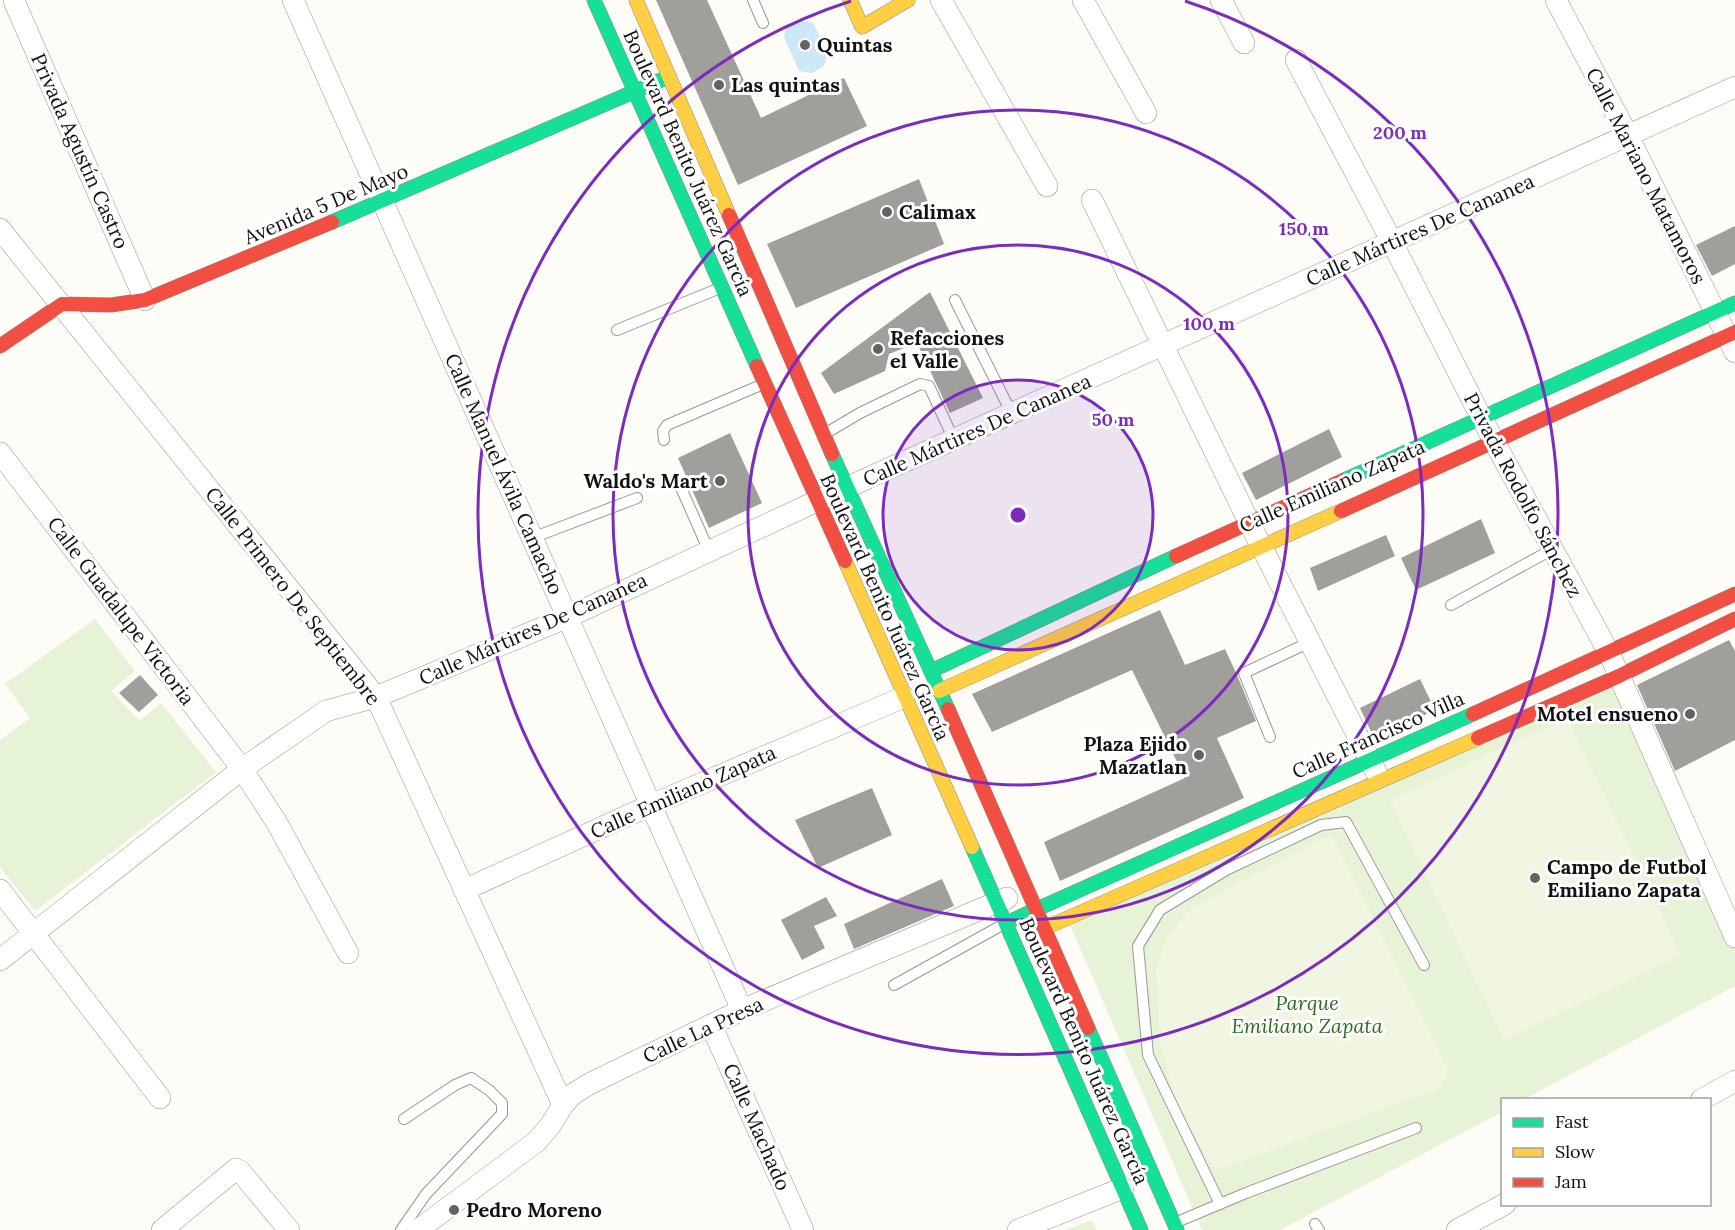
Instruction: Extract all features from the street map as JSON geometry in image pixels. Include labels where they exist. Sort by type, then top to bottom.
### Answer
[{"type":"main road","name":"Boulevard Benito Juárez García","points":[[594,0],[1141,1230]]},
{"type":"main road","name":"Boulevard Benito Juárez García","points":[[636,0],[847,488],[931,671],[1176,1227]]},
{"type":"main road","points":[[856,2],[862,27],[908,0]]},
{"type":"main road","name":"Avenida 5 De Mayo","points":[[62,304],[111,305],[145,300],[383,201],[668,77]]},
{"type":"main road","name":"Calle Emiliano Zapata","points":[[931,671],[1249,522],[1482,419],[1735,303]]},
{"type":"main road","points":[[0,346],[62,304]]},
{"type":"main road","name":"Calle Emiliano Zapata","points":[[939,691],[1261,545],[1732,340]]},
{"type":"main road","name":"Calle Francisco Villa","points":[[1006,923],[1609,653],[1735,594]]},
{"type":"main road","points":[[1045,928],[1619,676],[1735,619]]},
{"type":"street","name":"Calle Manuel Ávila Camacho","points":[[292,0],[742,1010]]},
{"type":"street","points":[[941,0],[1047,186]]},
{"type":"street","points":[[1083,0],[1146,113]]},
{"type":"street","points":[[1221,0],[1244,43]]},
{"type":"street","name":"Calle Mariano Matamoros","points":[[1556,0],[1628,136],[1714,312],[1732,340]]},
{"type":"street","name":"Privada Agustín Castro","points":[[14,1],[145,300]]},
{"type":"street","name":"Privada Rodolfo Sánchez","points":[[1296,60],[1482,419],[1609,653],[1735,937]]},
{"type":"street","name":"Calle Mártires De Cananea","points":[[0,960],[242,770],[326,711],[376,697],[568,617],[817,501],[1735,87]]},
{"type":"street","points":[[1092,200],[1162,347],[1380,781]]},
{"type":"street","name":"Calle Primero De Septiembre","points":[[0,229],[376,697],[563,1105]]},
{"type":"street","name":"Calle Guadalupe Victoria","points":[[0,453],[242,770],[277,823],[348,953]]},
{"type":"street","name":"Calle Emiliano Zapata","points":[[464,890],[651,805],[904,697]]},
{"type":"street","name":"Calle La Presa","points":[[418,1230],[536,1142],[573,1094],[591,1083],[742,1010],[1027,889]]},
{"type":"street","points":[[0,890],[160,1098]]},
{"type":"street","name":"Calle Machado","points":[[711,1025],[803,1230]]},
{"type":"street","points":[[1705,1098],[1735,1081]]},
{"type":"street","points":[[162,1230],[236,1169],[290,1230]]},
{"type":"street","points":[[1018,1230],[1123,1188]]},
{"type":"street","points":[[1457,1230],[1501,1206]]},
{"type":"lane","points":[[753,0],[763,22]]},
{"type":"lane","points":[[617,330],[722,288]]},
{"type":"lane","points":[[955,300],[1012,414]]},
{"type":"lane","points":[[664,440],[663,431],[677,419],[764,383]]},
{"type":"lane","points":[[824,434],[860,413],[921,384],[929,386],[954,440]]},
{"type":"lane","points":[[678,482],[709,551]]},
{"type":"lane","points":[[532,538],[637,498]]},
{"type":"lane","points":[[1451,605],[1552,549]]},
{"type":"lane","points":[[1270,737],[1244,673],[1310,642]]},
{"type":"lane","points":[[1220,1204],[1148,1055],[1138,946],[1160,910],[1226,870],[1310,830],[1321,825],[1346,822],[1424,965]]},
{"type":"lane","points":[[894,985],[1006,923]]},
{"type":"lane","points":[[401,1230],[426,1194],[502,1114],[502,1103],[489,1090],[471,1078],[455,1085],[404,1119]]},
{"type":"lane","points":[[1176,1227],[1220,1204],[1416,1128]]},
{"type":"green space","points":[[95,619],[135,671],[111,691],[140,721],[161,703],[216,772],[35,911],[0,867],[0,740],[30,718],[5,684]]},
{"type":"green space","name":"Parque Emiliano Zapata","points":[[1601,685],[1633,689],[1675,771],[1735,926],[1735,986],[1527,1098],[1501,1098],[1501,1113],[1280,1230],[1202,1230],[1070,925]]},
{"type":"green space","name":"Campo de Futbol Emiliano Zapata","points":[[1567,718],[1681,955],[1504,1040],[1390,800]]},
{"type":"green space","points":[[1331,834],[1449,1071],[1440,1088],[1215,1171],[1177,1105],[1160,1043],[1156,971],[1166,938],[1190,909]]},
{"type":"green space","points":[[1092,1220],[1096,1230],[1065,1230]]},
{"type":"water","name":"Quintas","points":[[802,21],[813,23],[828,53],[824,66],[812,73],[799,71],[784,37],[786,27]]},
{"type":"building","name":"Las quintas","points":[[656,0],[707,0],[761,118],[844,78],[867,126],[738,185]]},
{"type":"building","name":"Calimax","points":[[919,179],[944,244],[796,308],[767,244]]},
{"type":"building","points":[[1735,226],[1735,264],[1712,276],[1696,245]]},
{"type":"building","name":"Refacciones el Valle","points":[[930,292],[983,398],[950,413],[917,343],[889,354],[885,371],[834,394],[821,373]]},
{"type":"building","points":[[1329,429],[1342,457],[1256,500],[1242,473]]},
{"type":"building","name":"Waldo's Mart","points":[[730,433],[762,503],[709,528],[678,458]]},
{"type":"building","points":[[1481,519],[1495,553],[1416,590],[1401,558]]},
{"type":"building","points":[[1386,535],[1395,556],[1318,591],[1310,568]]},
{"type":"building","name":"Plaza Ejido Mazatlan","points":[[1160,610],[1185,665],[1225,649],[1237,675],[1256,721],[1217,738],[1244,798],[1060,881],[1044,842],[1185,778],[1132,670],[992,732],[972,694]]},
{"type":"building","name":"Motel ensueno","points":[[1729,640],[1735,651],[1735,740],[1675,771],[1637,685]]},
{"type":"building","points":[[140,675],[158,695],[139,712],[119,693]]},
{"type":"building","points":[[1420,679],[1435,710],[1375,740],[1360,708]]},
{"type":"building","points":[[872,788],[892,835],[818,868],[795,820]]},
{"type":"building","points":[[942,879],[954,906],[854,949],[844,924]]},
{"type":"building","points":[[826,897],[837,916],[814,926],[825,948],[802,960],[781,920]]},
{"type":"traffic: fast","points":[[594,0],[757,366]]},
{"type":"traffic: fast","points":[[332,222],[668,77]]},
{"type":"traffic: fast","points":[[1344,480],[1735,303]]},
{"type":"traffic: fast","points":[[832,454],[948,709]]},
{"type":"traffic: fast","points":[[931,671],[1176,556]]},
{"type":"traffic: fast","points":[[1015,919],[1473,714]]},
{"type":"traffic: fast","points":[[972,847],[1141,1230]]},
{"type":"traffic: fast","points":[[1088,1028],[1177,1230]]},
{"type":"traffic: slow","points":[[636,0],[729,215]]},
{"type":"traffic: slow","points":[[850,0],[862,27],[908,0]]},
{"type":"traffic: slow","points":[[939,691],[1341,511]]},
{"type":"traffic: slow","points":[[845,561],[972,847]]},
{"type":"traffic: slow","points":[[1045,928],[1478,738]]},
{"type":"traffic: jam","points":[[729,215],[832,454]]},
{"type":"traffic: jam","points":[[0,346],[62,304],[111,305],[145,300],[332,222]]},
{"type":"traffic: jam","points":[[1341,511],[1735,332]]},
{"type":"traffic: jam","points":[[757,366],[845,561]]},
{"type":"traffic: jam","points":[[1176,556],[1344,480]]},
{"type":"traffic: jam","points":[[1473,714],[1735,594]]},
{"type":"traffic: jam","points":[[1478,738],[1619,676],[1735,619]]},
{"type":"traffic: jam","points":[[948,709],[1088,1028]]},
{"type":"place","name":"Quintas","points":[[805,45]]},
{"type":"place","name":"Las quintas","points":[[719,85]]},
{"type":"place","name":"Calimax","points":[[887,212]]},
{"type":"place","name":"Refacciones el Valle","points":[[878,349]]},
{"type":"place","name":"Waldo's Mart","points":[[720,481]]},
{"type":"place","name":"Motel ensueno","points":[[1690,714]]},
{"type":"place","name":"Plaza Ejido Mazatlan","points":[[1199,755]]},
{"type":"place","name":"Campo de Futbol Emiliano Zapata","points":[[1535,878]]},
{"type":"place","name":"Pedro Moreno","points":[[454,1210]]}]
